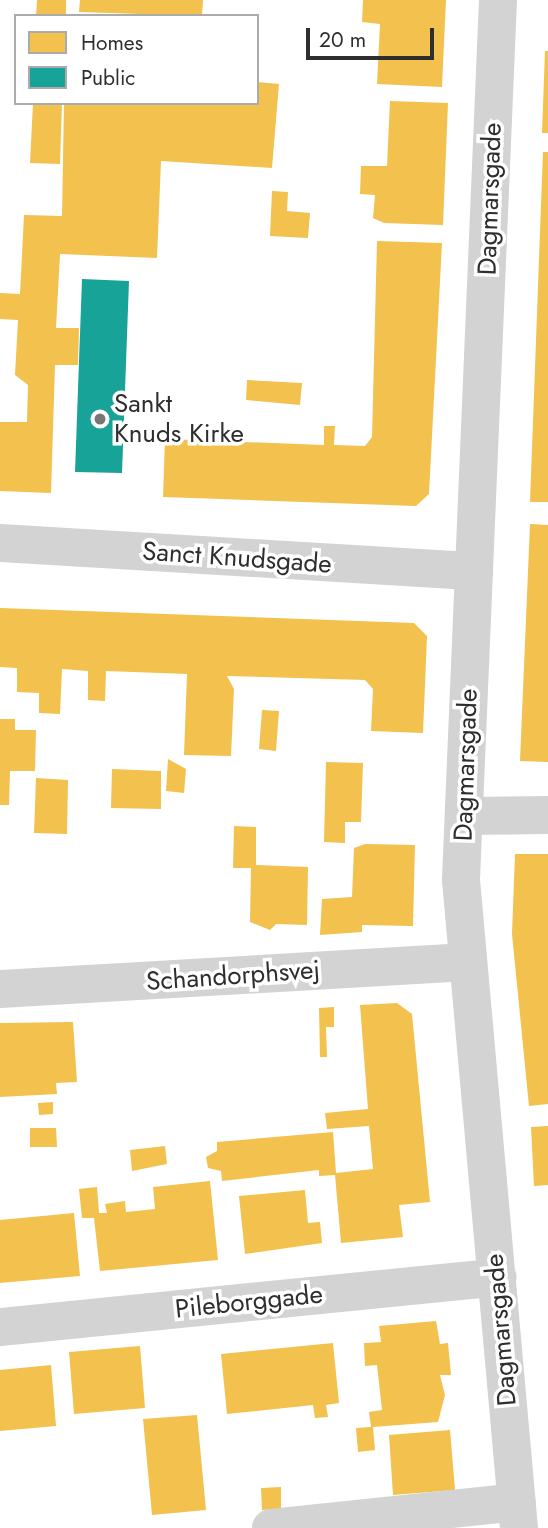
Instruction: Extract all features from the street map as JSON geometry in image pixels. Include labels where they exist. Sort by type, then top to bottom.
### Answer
[{"type":"street","name":"Dagmarsgade","points":[[498,0],[464,816],[467,962],[518,1515]]},
{"type":"street","name":"Sanct Knudsgade","points":[[0,543],[474,571]]},
{"type":"street","points":[[464,816],[548,815]]},
{"type":"street","name":"Schandorphsvej","points":[[0,989],[467,962]]},
{"type":"street","name":"Pileborggade","points":[[0,1328],[497,1277]]},
{"type":"street","points":[[271,1528],[518,1515]]},
{"type":"building: Homes","points":[[37,0],[66,0],[66,14],[36,14]]},
{"type":"building: Homes","points":[[80,0],[203,0],[202,14],[79,12]]},
{"type":"building: Homes","points":[[363,0],[446,0],[442,87],[377,84],[380,24],[362,22]]},
{"type":"building: Homes","points":[[545,51],[548,51],[548,133],[542,133]]},
{"type":"building: Homes","points":[[259,82],[279,84],[272,168],[161,161],[157,258],[60,254],[56,328],[79,328],[78,365],[55,365],[51,493],[0,491],[0,422],[27,422],[28,385],[15,375],[18,320],[0,319],[0,293],[20,294],[24,215],[62,216],[64,105],[259,105]]},
{"type":"building: Homes","points":[[390,101],[448,103],[443,225],[384,223],[373,218],[375,195],[360,194],[361,166],[387,166]]},
{"type":"building: Homes","points":[[33,105],[62,105],[60,164],[30,163]]},
{"type":"building: Homes","points":[[543,152],[548,152],[548,502],[530,502]]},
{"type":"building: Homes","points":[[272,191],[288,192],[287,211],[310,213],[308,238],[270,236]]},
{"type":"building: Homes","points":[[377,241],[442,243],[429,494],[416,506],[163,497],[165,439],[324,445],[324,426],[335,426],[334,445],[365,446],[372,437]]},
{"type":"building: Homes","points":[[247,380],[302,383],[300,405],[246,400]]},
{"type":"building: Homes","points":[[530,524],[548,525],[548,762],[520,761]]},
{"type":"building: Homes","points":[[0,608],[414,623],[427,636],[423,733],[371,731],[373,689],[365,680],[227,676],[234,689],[231,756],[184,755],[187,674],[106,671],[105,701],[88,700],[88,671],[62,669],[60,714],[39,713],[39,693],[17,692],[17,668],[0,667]]},
{"type":"building: Homes","points":[[262,710],[279,711],[276,751],[259,749]]},
{"type":"building: Homes","points":[[0,719],[15,719],[15,730],[36,730],[35,771],[10,771],[9,805],[0,805]]},
{"type":"building: Homes","points":[[168,759],[186,769],[184,793],[166,791]]},
{"type":"building: Homes","points":[[326,762],[363,763],[361,822],[345,822],[345,843],[324,842]]},
{"type":"building: Homes","points":[[112,769],[161,771],[161,809],[111,808]]},
{"type":"building: Homes","points":[[36,778],[68,780],[67,834],[34,833]]},
{"type":"building: Homes","points":[[234,826],[256,827],[256,865],[308,867],[307,925],[276,924],[270,930],[250,922],[251,868],[233,868]]},
{"type":"building: Homes","points":[[365,844],[415,845],[413,926],[362,925],[362,932],[320,935],[322,899],[352,897],[354,848]]},
{"type":"building: Homes","points":[[515,854],[548,854],[548,1104],[529,1106],[512,934]]},
{"type":"building: Homes","points":[[397,1003],[412,1014],[430,1202],[399,1205],[403,1237],[341,1243],[335,1175],[319,1176],[319,1170],[222,1181],[221,1171],[208,1168],[206,1157],[217,1151],[217,1142],[333,1132],[336,1173],[373,1169],[369,1126],[327,1129],[325,1113],[368,1109],[360,1005]]},
{"type":"building: Homes","points":[[334,1007],[334,1027],[326,1027],[327,1057],[320,1057],[319,1008]]},
{"type":"building: Homes","points":[[73,1022],[77,1082],[56,1083],[57,1094],[0,1097],[0,1023]]},
{"type":"building: Homes","points":[[53,1102],[53,1114],[39,1115],[38,1103]]},
{"type":"building: Homes","points":[[548,1126],[548,1185],[534,1186],[531,1127]]},
{"type":"building: Homes","points":[[30,1128],[56,1128],[57,1147],[30,1147]]},
{"type":"building: Homes","points":[[165,1146],[167,1164],[132,1171],[130,1150]]},
{"type":"building: Homes","points":[[210,1181],[218,1260],[100,1271],[94,1218],[82,1218],[79,1189],[97,1187],[99,1213],[107,1213],[105,1204],[125,1201],[126,1212],[155,1209],[153,1187]]},
{"type":"building: Homes","points":[[305,1190],[308,1223],[320,1222],[322,1243],[245,1254],[239,1196]]},
{"type":"building: Homes","points":[[74,1213],[80,1276],[0,1283],[0,1220]]},
{"type":"building: Homes","points":[[436,1321],[440,1344],[448,1343],[451,1375],[440,1375],[445,1395],[438,1422],[373,1427],[375,1450],[358,1452],[356,1428],[371,1427],[369,1412],[382,1410],[377,1365],[365,1366],[364,1343],[381,1342],[379,1326]]},
{"type":"building: Homes","points":[[333,1343],[339,1403],[326,1405],[328,1417],[315,1418],[313,1405],[227,1414],[221,1354]]},
{"type":"building: Homes","points":[[140,1346],[145,1408],[74,1414],[69,1352]]},
{"type":"building: Homes","points":[[51,1365],[56,1426],[0,1431],[0,1370]]},
{"type":"building: Homes","points":[[197,1415],[206,1510],[152,1515],[143,1419]]},
{"type":"building: Homes","points":[[450,1430],[455,1490],[393,1495],[389,1435]]},
{"type":"building: Homes","points":[[281,1487],[281,1509],[262,1510],[261,1488]]},
{"type":"building: Public","name":"Sankt Knuds Kirke","points":[[82,279],[129,281],[122,473],[75,472]]},
{"type":"place","name":"Sankt Knuds Kirke","points":[[100,419]]}]
